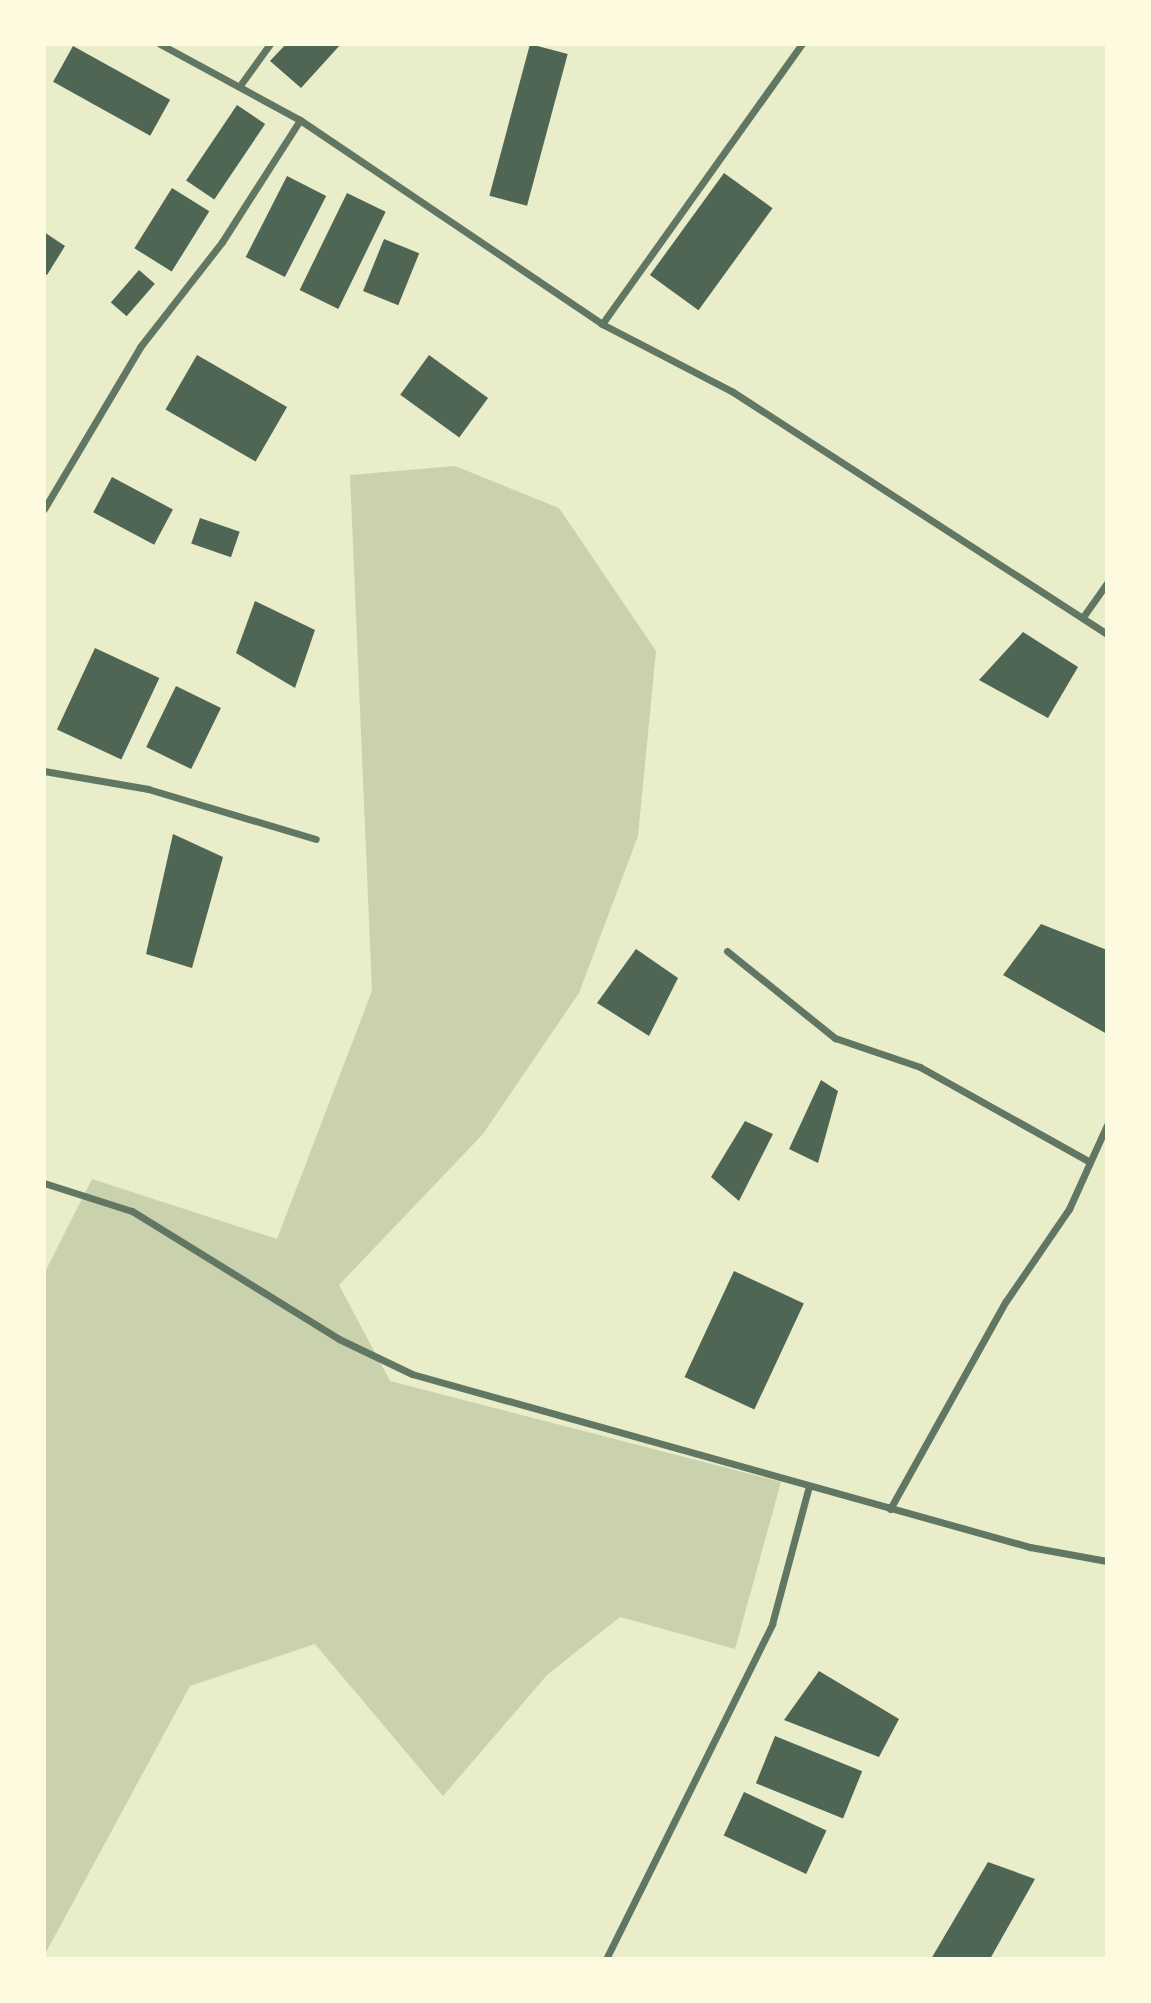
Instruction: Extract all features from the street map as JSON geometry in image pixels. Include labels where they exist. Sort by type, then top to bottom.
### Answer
[{"type":"street","points":[[160,44],[242,84],[300,120],[602,324],[733,392],[1107,634]]},
{"type":"street","points":[[242,84],[270,44]]},
{"type":"street","points":[[602,324],[802,44]]},
{"type":"street","points":[[44,509],[140,347],[222,242],[300,120]]},
{"type":"street","points":[[1083,617],[1107,583]]},
{"type":"street","points":[[44,771],[160,791],[316,839]]},
{"type":"street","points":[[727,951],[835,1038],[920,1067],[1088,1161]]},
{"type":"street","points":[[890,1508],[1006,1301],[1069,1209],[1088,1161],[1107,1125]]},
{"type":"street","points":[[44,1182],[132,1211],[339,1339],[412,1374],[890,1508],[1107,1562]]},
{"type":"street","points":[[606,1959],[772,1624],[809,1486]]},
{"type":"green space","points":[[455,466],[559,508],[656,651],[638,836],[579,993],[483,1134],[339,1285],[390,1381],[781,1482],[735,1649],[620,1617],[547,1675],[443,1796],[315,1644],[190,1686],[44,1956],[44,1274],[92,1179],[277,1239],[372,991],[350,475]]},
{"type":"building","points":[[286,44],[341,44],[301,88],[270,61]]},
{"type":"building","points":[[530,44],[568,54],[527,206],[489,196]]},
{"type":"building","points":[[73,46],[170,100],[150,136],[53,82]]},
{"type":"building","points":[[237,105],[265,124],[214,199],[186,180]]},
{"type":"building","points":[[724,173],[773,208],[698,310],[650,275]]},
{"type":"building","points":[[287,176],[326,196],[285,277],[246,257]]},
{"type":"building","points":[[172,188],[209,211],[172,272],[134,248]]},
{"type":"building","points":[[347,193],[386,212],[338,309],[300,290]]},
{"type":"building","points":[[44,232],[65,246],[47,275],[44,273]]},
{"type":"building","points":[[384,239],[419,253],[398,305],[363,291]]},
{"type":"building","points":[[139,270],[155,284],[127,316],[111,302]]},
{"type":"building","points":[[197,355],[287,407],[256,462],[166,410]]},
{"type":"building","points":[[429,355],[488,398],[459,438],[400,395]]},
{"type":"building","points":[[112,477],[173,509],[154,545],[93,512]]},
{"type":"building","points":[[200,518],[240,532],[231,557],[191,544]]},
{"type":"building","points":[[255,601],[315,630],[295,688],[236,653]]},
{"type":"building","points":[[1023,632],[1078,667],[1048,718],[979,680]]},
{"type":"building","points":[[95,648],[159,678],[121,760],[57,730]]},
{"type":"building","points":[[176,686],[221,708],[191,769],[146,747]]},
{"type":"building","points":[[173,834],[223,857],[192,968],[146,954]]},
{"type":"building","points":[[1041,924],[1107,950],[1107,1034],[1003,975]]},
{"type":"building","points":[[636,949],[678,978],[649,1036],[597,1003]]},
{"type":"building","points":[[821,1080],[838,1091],[818,1163],[789,1149]]},
{"type":"building","points":[[745,1121],[773,1134],[739,1201],[711,1177]]},
{"type":"building","points":[[734,1271],[804,1304],[754,1410],[685,1377]]},
{"type":"building","points":[[819,1671],[899,1719],[879,1757],[784,1720]]},
{"type":"building","points":[[775,1736],[862,1771],[843,1818],[756,1783]]},
{"type":"building","points":[[744,1792],[826,1830],[806,1874],[724,1836]]},
{"type":"building","points":[[988,1862],[1035,1879],[990,1959],[931,1959]]}]
